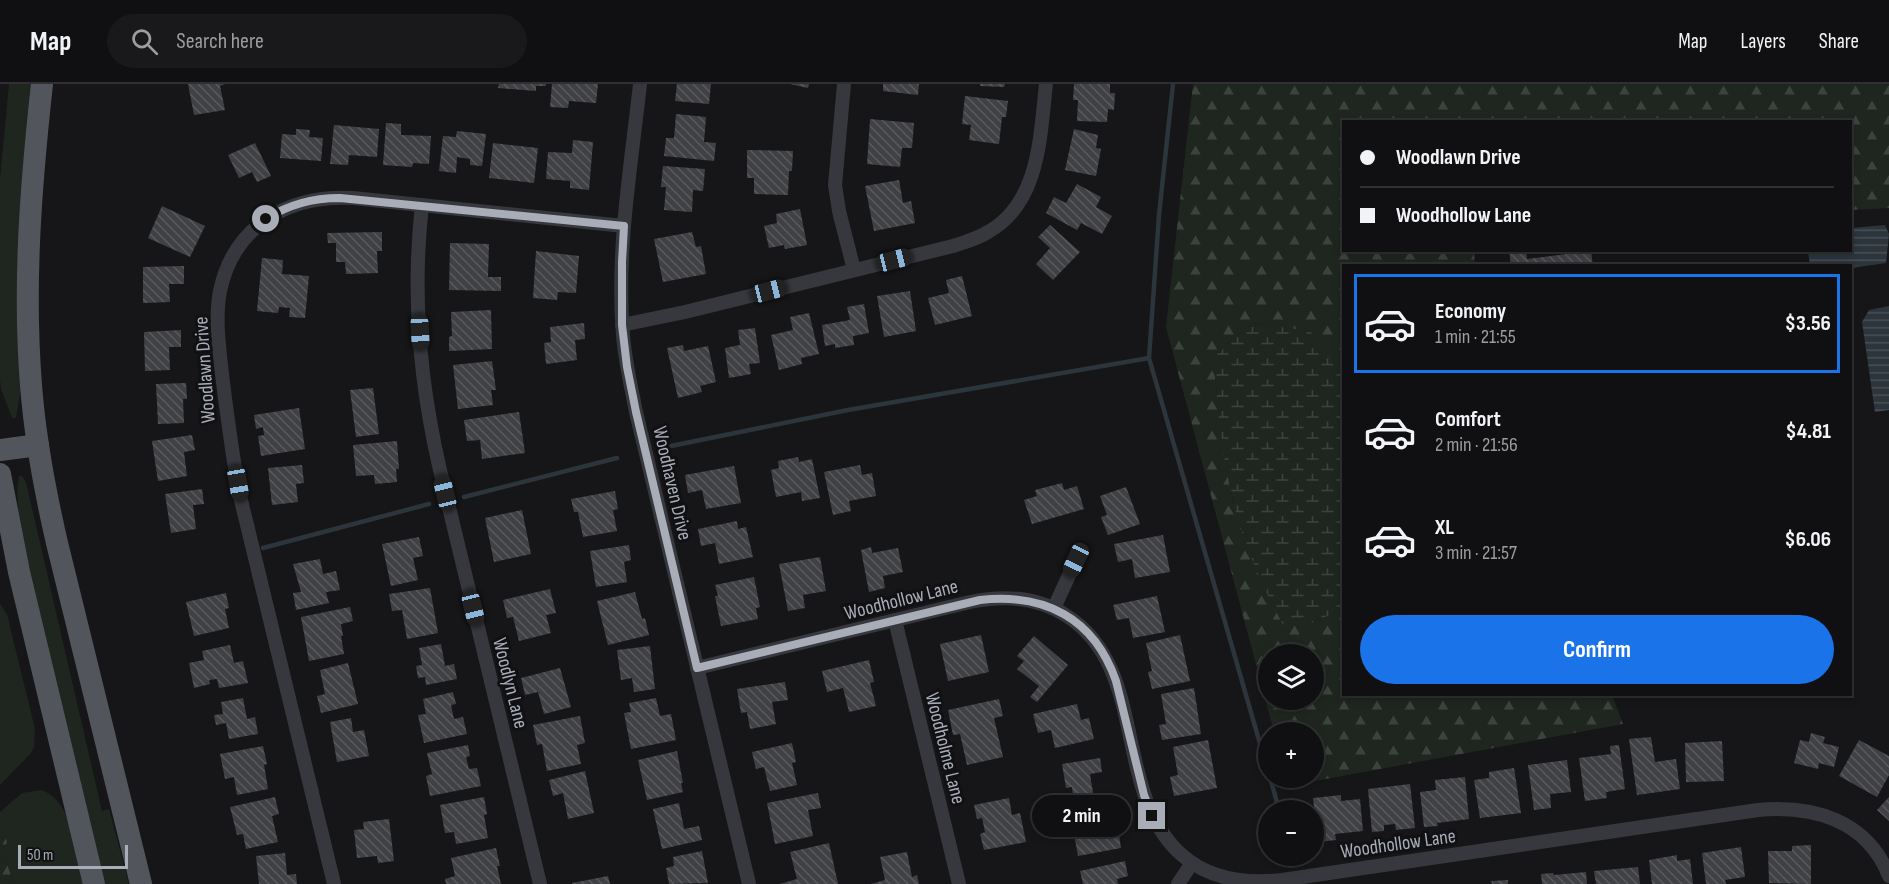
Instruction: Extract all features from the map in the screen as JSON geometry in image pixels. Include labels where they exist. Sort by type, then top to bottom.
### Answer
[{"type":"main road","points":[[42,84],[33,170],[27,308],[30,375],[38,445],[50,511],[141,884]]},
{"type":"main road","points":[[0,450],[38,445]]},
{"type":"main road","points":[[0,474],[19,572],[94,884]]},
{"type":"street","name":"Woodhaven Drive","points":[[640,84],[622,262],[622,325],[627,367],[749,884]]},
{"type":"street","points":[[844,84],[835,185],[854,270]]},
{"type":"street","points":[[622,325],[685,312],[854,270],[967,241],[987,233],[999,224],[1019,201],[1034,170],[1039,148],[1046,84]]},
{"type":"street","name":"Woodlawn Drive","points":[[334,884],[240,496],[227,423],[221,362],[219,300],[225,274],[243,242],[266,219],[283,209],[308,200],[327,198],[422,205],[624,226]]},
{"type":"street","name":"Woodlyn Lane","points":[[422,205],[418,251],[419,309],[429,414],[442,481],[540,884]]},
{"type":"street","points":[[1054,608],[1076,560]]},
{"type":"street","name":"Woodhollow Lane","points":[[697,668],[990,599],[1024,600],[1054,608],[1072,618],[1086,631],[1107,661],[1116,681],[1149,809],[1165,838],[1191,863],[1225,878],[1245,882],[1266,882],[1758,810],[1792,808],[1823,814],[1852,829],[1869,844],[1889,876]]},
{"type":"street","name":"Woodholme Lane","points":[[895,620],[959,884]]},
{"type":"street","points":[[1178,884],[1191,863]]},
{"type":"green space","points":[[9,84],[33,84],[21,388],[16,418],[12,418],[0,380],[0,179]]},
{"type":"green space","points":[[1193,84],[1889,84],[1889,208],[1852,210],[1852,120],[1342,120],[1342,252],[1474,252],[1475,264],[1342,264],[1342,377],[1309,331],[1252,323],[1213,358],[1221,432],[1233,501],[1306,625],[1342,610],[1342,696],[1612,696],[1623,724],[1324,779],[1324,722],[1271,722],[1268,710],[1324,710],[1324,644],[1258,644],[1258,672],[1166,327]]},
{"type":"green space","points":[[1252,323],[1310,331],[1342,377],[1342,610],[1306,625],[1283,625],[1275,610],[1254,564],[1233,500],[1220,429],[1213,358]]},
{"type":"green space","points":[[19,476],[22,476],[26,482],[102,811],[109,809],[129,884],[103,884],[20,531],[17,490]]},
{"type":"green space","points":[[0,604],[7,614],[35,729],[34,747],[31,753],[0,785]]},
{"type":"green space","points":[[41,790],[52,796],[67,816],[83,884],[14,884],[3,852],[0,812],[22,793]]},
{"type":"green space","points":[[3,832],[7,842],[3,852],[14,884],[0,884],[0,833]]},
{"type":"shaded area","points":[[1885,225],[1889,234],[1886,263],[1852,268],[1852,264],[1810,264],[1808,252],[1852,252],[1852,228]]},
{"type":"shaded area","points":[[1889,306],[1889,410],[1875,412],[1862,322],[1869,310]]},
{"type":"building","points":[[188,84],[225,84],[220,86],[225,110],[194,115]]},
{"type":"building","points":[[499,84],[546,84],[546,86],[536,86],[536,91],[498,88]]},
{"type":"building","points":[[552,84],[598,84],[596,103],[569,101],[568,108],[550,107]]},
{"type":"building","points":[[677,84],[711,84],[709,104],[675,101]]},
{"type":"building","points":[[790,84],[809,84],[808,88]]},
{"type":"building","points":[[883,84],[919,84],[918,95],[883,91]]},
{"type":"building","points":[[980,84],[1005,84],[1004,87],[980,86]]},
{"type":"building","points":[[1074,84],[1110,84],[1110,93],[1115,93],[1114,110],[1108,109],[1107,122],[1077,121],[1078,100],[1073,100]]},
{"type":"building","points":[[965,96],[1008,101],[1006,117],[1002,117],[999,144],[969,140],[971,125],[962,124]]},
{"type":"building","points":[[676,114],[706,117],[704,142],[716,143],[714,161],[664,156],[666,138],[674,138]]},
{"type":"building","points":[[870,119],[914,123],[912,148],[902,148],[900,167],[867,164]]},
{"type":"building","points":[[386,123],[401,124],[401,135],[431,136],[429,164],[413,163],[412,167],[383,165]]},
{"type":"building","points":[[334,125],[379,129],[377,157],[349,155],[348,165],[330,164]]},
{"type":"building","points":[[296,129],[310,130],[309,137],[323,138],[321,161],[280,158],[282,134],[296,135]]},
{"type":"building","points":[[1074,129],[1098,135],[1096,148],[1101,149],[1096,176],[1065,170]]},
{"type":"building","points":[[457,131],[486,134],[482,166],[470,165],[470,159],[457,157],[456,173],[439,171],[443,136],[456,137]]},
{"type":"building","points":[[573,140],[593,142],[589,190],[570,188],[570,181],[546,179],[548,152],[572,153]]},
{"type":"building","points":[[255,143],[271,176],[257,182],[252,172],[239,178],[228,155]]},
{"type":"building","points":[[493,143],[538,148],[534,183],[489,178]]},
{"type":"building","points":[[747,150],[793,151],[788,195],[754,194],[754,178],[747,178]]},
{"type":"building","points":[[663,166],[705,169],[703,191],[693,190],[692,212],[664,210],[666,187],[661,187]]},
{"type":"building","points":[[899,180],[903,203],[911,201],[915,223],[874,231],[865,186]]},
{"type":"building","points":[[1077,184],[1101,197],[1096,207],[1112,216],[1102,234],[1081,223],[1077,230],[1046,213],[1054,197],[1066,203]]},
{"type":"building","points":[[162,206],[205,226],[190,257],[148,238]]},
{"type":"building","points":[[800,209],[807,245],[785,249],[784,245],[769,248],[764,226],[777,223],[776,214]]},
{"type":"building","points":[[1050,225],[1080,252],[1053,280],[1036,264],[1050,248],[1038,237]]},
{"type":"building","points":[[382,232],[382,251],[377,251],[378,273],[346,274],[345,262],[336,262],[336,243],[328,243],[327,233]]},
{"type":"building","points":[[692,232],[696,247],[701,246],[706,274],[663,282],[654,239]]},
{"type":"building","points":[[450,243],[489,244],[488,277],[501,277],[501,291],[449,290]]},
{"type":"building","points":[[536,251],[579,256],[576,293],[558,292],[557,300],[533,298]]},
{"type":"building","points":[[1509,252],[1526,252],[1527,259],[1591,252],[1593,264],[1511,264]]},
{"type":"building","points":[[262,258],[283,260],[282,274],[309,276],[305,318],[289,317],[290,308],[279,307],[278,313],[257,311]]},
{"type":"building","points":[[184,266],[184,284],[169,284],[170,302],[143,303],[143,267]]},
{"type":"building","points":[[962,276],[972,316],[935,325],[928,298],[949,293],[946,280]]},
{"type":"building","points":[[910,291],[916,331],[884,337],[877,296]]},
{"type":"building","points":[[864,304],[869,333],[853,336],[854,345],[835,348],[835,344],[825,346],[822,325],[850,320],[847,307]]},
{"type":"building","points":[[491,310],[492,349],[449,351],[449,337],[452,336],[451,312]]},
{"type":"building","points":[[809,313],[819,354],[801,358],[802,364],[779,370],[771,335],[793,330],[790,317]]},
{"type":"building","points":[[584,323],[585,339],[575,340],[577,360],[546,364],[544,343],[551,342],[550,327]]},
{"type":"building","points":[[755,328],[760,363],[749,364],[751,374],[729,378],[725,348],[740,345],[738,330]]},
{"type":"building","points":[[181,330],[181,347],[169,347],[170,370],[145,371],[144,332]]},
{"type":"building","points":[[683,345],[684,351],[708,346],[716,382],[700,386],[702,392],[678,398],[667,348]]},
{"type":"building","points":[[492,361],[496,390],[491,390],[493,405],[458,409],[453,365]]},
{"type":"building","points":[[186,383],[187,399],[183,399],[184,423],[158,424],[156,384]]},
{"type":"building","points":[[373,388],[379,434],[356,437],[350,390]]},
{"type":"building","points":[[299,408],[305,449],[261,456],[258,436],[264,435],[263,427],[256,429],[254,415]]},
{"type":"building","points":[[519,412],[525,453],[482,459],[480,440],[467,441],[464,420]]},
{"type":"building","points":[[192,435],[195,450],[184,452],[187,476],[158,481],[152,441]]},
{"type":"building","points":[[397,441],[399,469],[396,469],[397,482],[375,484],[374,475],[356,476],[353,445]]},
{"type":"building","points":[[798,457],[799,462],[812,459],[820,498],[802,501],[801,492],[776,497],[771,470],[779,468],[778,461]]},
{"type":"building","points":[[302,465],[304,483],[296,484],[298,502],[272,505],[268,468]]},
{"type":"building","points":[[860,465],[862,475],[872,473],[876,496],[849,501],[851,511],[833,515],[824,472]]},
{"type":"building","points":[[734,466],[741,503],[706,509],[702,490],[688,493],[685,475]]},
{"type":"building","points":[[1062,483],[1064,490],[1077,486],[1084,509],[1032,524],[1024,500],[1037,496],[1035,490]]},
{"type":"building","points":[[1126,487],[1140,524],[1108,535],[1101,517],[1107,515],[1100,496]]},
{"type":"building","points":[[202,489],[204,504],[193,505],[196,529],[171,533],[165,494]]},
{"type":"building","points":[[615,491],[618,509],[613,510],[617,531],[583,537],[578,512],[574,512],[571,499]]},
{"type":"building","points":[[522,510],[531,554],[494,562],[485,518]]},
{"type":"building","points":[[737,521],[738,529],[746,527],[753,557],[719,564],[715,543],[701,546],[698,529]]},
{"type":"building","points":[[1163,535],[1170,572],[1135,578],[1132,559],[1118,562],[1114,544]]},
{"type":"building","points":[[419,537],[423,556],[413,558],[418,580],[391,586],[382,544]]},
{"type":"building","points":[[629,545],[631,560],[624,562],[627,582],[596,587],[590,551]]},
{"type":"building","points":[[871,547],[872,553],[898,548],[903,572],[883,576],[885,588],[869,592],[861,550]]},
{"type":"building","points":[[820,557],[826,591],[803,595],[805,608],[788,611],[779,564]]},
{"type":"building","points":[[320,559],[323,574],[336,571],[340,590],[326,592],[329,603],[296,610],[293,593],[301,592],[293,564]]},
{"type":"building","points":[[754,577],[760,607],[756,608],[758,619],[721,626],[715,585]]},
{"type":"building","points":[[430,588],[438,633],[407,639],[402,610],[392,611],[389,594]]},
{"type":"building","points":[[550,589],[556,613],[546,615],[551,633],[519,641],[513,617],[507,618],[503,600]]},
{"type":"building","points":[[635,592],[649,635],[608,645],[597,601]]},
{"type":"building","points":[[226,593],[229,608],[225,609],[229,628],[194,636],[186,602]]},
{"type":"building","points":[[1157,596],[1165,632],[1133,638],[1129,618],[1117,620],[1113,605]]},
{"type":"building","points":[[350,607],[353,621],[341,624],[344,654],[309,661],[301,617]]},
{"type":"building","points":[[981,635],[989,672],[948,681],[940,644]]},
{"type":"building","points":[[1180,635],[1190,681],[1152,689],[1148,672],[1152,671],[1146,643]]},
{"type":"building","points":[[1034,636],[1068,665],[1037,702],[1030,697],[1039,686],[1017,669],[1024,661],[1017,656]]},
{"type":"building","points":[[441,644],[445,666],[454,664],[457,679],[426,685],[425,677],[418,678],[416,666],[422,665],[419,648]]},
{"type":"building","points":[[230,645],[234,663],[243,661],[248,683],[219,688],[217,679],[209,680],[210,684],[194,688],[189,663],[204,660],[202,651]]},
{"type":"building","points":[[650,646],[655,689],[634,692],[632,678],[621,680],[617,650]]},
{"type":"building","points":[[869,660],[874,682],[870,683],[876,706],[849,712],[843,688],[827,692],[822,671]]},
{"type":"building","points":[[348,663],[358,704],[321,713],[317,696],[325,694],[320,670]]},
{"type":"building","points":[[560,668],[571,707],[544,714],[538,692],[525,695],[521,678]]},
{"type":"building","points":[[785,682],[788,700],[772,702],[776,724],[750,729],[747,712],[741,713],[737,689]]},
{"type":"building","points":[[1194,688],[1201,734],[1162,740],[1159,725],[1166,724],[1161,694]]},
{"type":"building","points":[[453,692],[456,704],[451,705],[454,719],[463,717],[467,734],[424,743],[418,715],[426,714],[423,699]]},
{"type":"building","points":[[243,698],[247,719],[255,717],[258,734],[229,739],[226,723],[216,725],[214,715],[223,714],[221,702]]},
{"type":"building","points":[[656,698],[660,716],[671,714],[676,740],[631,749],[624,713],[631,712],[629,703]]},
{"type":"building","points":[[999,699],[1003,716],[994,718],[1003,757],[967,765],[960,734],[953,735],[948,710]]},
{"type":"building","points":[[1077,704],[1081,720],[1089,718],[1094,739],[1055,748],[1051,730],[1038,733],[1033,714]]},
{"type":"building","points":[[580,716],[585,743],[577,745],[581,764],[547,771],[542,744],[537,745],[533,725]]},
{"type":"building","points":[[351,718],[353,732],[364,730],[369,756],[337,762],[330,722]]},
{"type":"building","points":[[1811,733],[1825,737],[1823,743],[1839,747],[1834,767],[1819,763],[1818,769],[1794,763],[1800,740],[1809,742]]},
{"type":"building","points":[[1651,737],[1655,762],[1676,759],[1680,789],[1637,795],[1629,739]]},
{"type":"building","points":[[1208,740],[1217,788],[1174,796],[1170,777],[1178,775],[1173,747]]},
{"type":"building","points":[[1859,740],[1889,756],[1889,775],[1877,797],[1839,776]]},
{"type":"building","points":[[1722,741],[1724,781],[1686,782],[1685,743]]},
{"type":"building","points":[[792,743],[796,762],[792,763],[797,785],[770,791],[764,767],[756,769],[752,752]]},
{"type":"building","points":[[468,745],[470,756],[466,757],[469,769],[477,768],[481,786],[430,796],[426,776],[432,774],[427,753]]},
{"type":"building","points":[[1619,745],[1625,789],[1606,792],[1607,798],[1585,801],[1579,758],[1611,754],[1610,746]]},
{"type":"building","points":[[263,746],[267,764],[264,765],[268,789],[237,795],[234,777],[225,779],[220,754]]},
{"type":"building","points":[[677,751],[683,792],[647,800],[638,760]]},
{"type":"building","points":[[1100,758],[1102,772],[1090,774],[1093,793],[1073,796],[1072,787],[1066,788],[1062,764]]},
{"type":"building","points":[[1567,760],[1571,792],[1550,794],[1551,808],[1534,810],[1528,765]]},
{"type":"building","points":[[1514,768],[1521,813],[1480,818],[1474,780],[1489,778],[1489,772]]},
{"type":"building","points":[[585,771],[594,813],[568,819],[563,793],[553,796],[549,780]]},
{"type":"building","points":[[1465,777],[1469,819],[1424,827],[1420,792],[1436,790],[1435,780]]},
{"type":"building","points":[[1410,784],[1415,828],[1396,830],[1395,824],[1384,825],[1384,831],[1372,832],[1368,789]]},
{"type":"building","points":[[818,793],[821,808],[808,810],[813,836],[775,844],[767,803]]},
{"type":"building","points":[[1341,795],[1341,801],[1360,799],[1363,831],[1335,834],[1336,840],[1324,841],[1324,800],[1313,800],[1313,798]]},
{"type":"building","points":[[275,797],[279,814],[272,816],[278,842],[246,849],[243,834],[237,835],[230,807]]},
{"type":"building","points":[[484,797],[488,838],[456,844],[454,832],[445,833],[440,805]]},
{"type":"building","points":[[1889,797],[1889,821],[1877,810]]},
{"type":"building","points":[[1009,798],[1012,815],[1020,813],[1026,842],[984,850],[980,834],[985,832],[982,818],[977,819],[974,805]]},
{"type":"building","points":[[679,803],[684,829],[699,826],[702,840],[662,849],[653,809]]},
{"type":"building","points":[[1107,807],[1111,831],[1118,829],[1121,848],[1078,856],[1074,834],[1080,833],[1076,812]]},
{"type":"building","points":[[389,819],[394,861],[378,863],[377,856],[357,858],[354,830],[364,829],[363,822]]},
{"type":"building","points":[[829,843],[838,884],[780,884],[797,879],[790,852]]},
{"type":"building","points":[[1811,845],[1811,884],[1769,883],[1768,851],[1792,851],[1792,846]]},
{"type":"building","points":[[1741,847],[1745,877],[1725,880],[1726,884],[1706,884],[1702,853]]},
{"type":"building","points":[[496,848],[501,884],[446,884],[445,879],[455,876],[451,858]]},
{"type":"building","points":[[702,851],[708,883],[669,884],[666,868],[674,866],[673,857]]},
{"type":"building","points":[[907,852],[912,877],[917,875],[919,884],[871,884],[885,880],[880,857]]},
{"type":"building","points":[[285,853],[287,875],[296,874],[297,884],[259,884],[256,856]]},
{"type":"building","points":[[1677,855],[1677,861],[1690,859],[1693,884],[1652,884],[1649,860]]},
{"type":"building","points":[[1125,861],[1128,876],[1117,879],[1118,884],[1083,884],[1080,871]]},
{"type":"building","points":[[1638,867],[1640,884],[1596,884],[1594,871]]},
{"type":"building","points":[[1586,872],[1587,884],[1542,884],[1541,874]]},
{"type":"building","points":[[608,876],[610,884],[572,884],[572,883]]},
{"type":"building","points":[[1508,880],[1508,884],[1492,884],[1491,881]]},
{"type":"waterway","points":[[1173,84],[1159,215],[1149,358],[1258,737]]},
{"type":"waterway","points":[[671,446],[848,410],[1149,358]]},
{"type":"waterway","points":[[464,497],[617,458]]},
{"type":"waterway","points":[[263,548],[429,504]]},
{"type":"waterway","points":[[1273,788],[1276,800]]},
{"type":"route","points":[[266,219],[299,203],[340,198],[624,226],[622,325],[627,367],[697,668],[980,600],[1012,598],[1045,605],[1072,618],[1086,631],[1111,668],[1144,795],[1152,816]]}]
